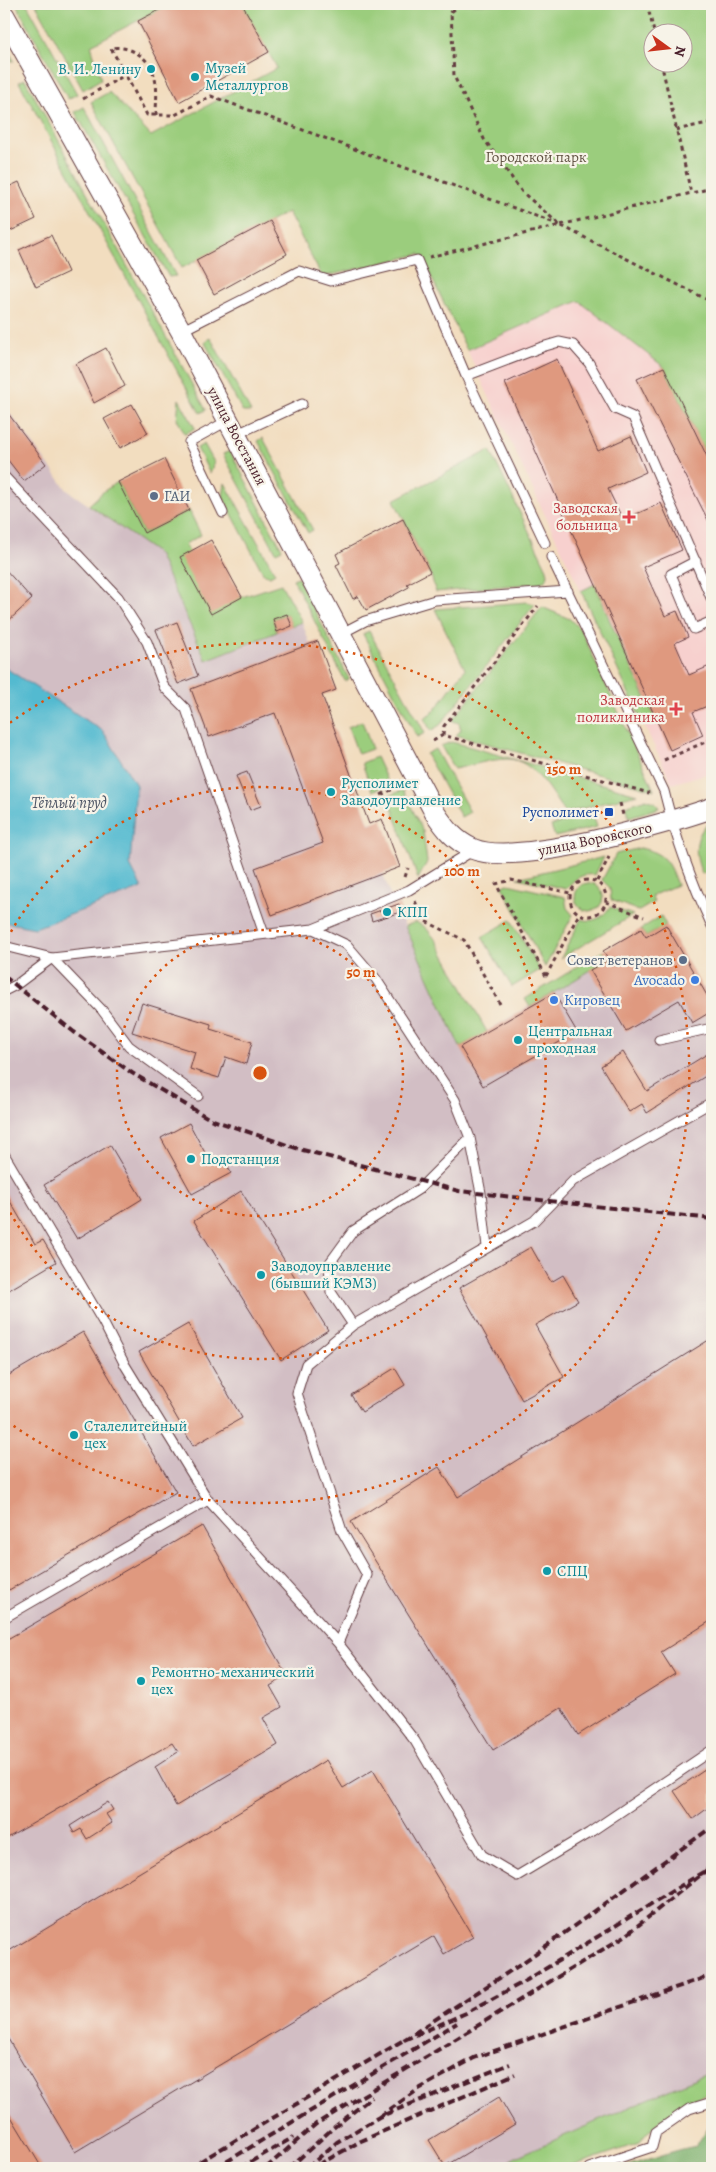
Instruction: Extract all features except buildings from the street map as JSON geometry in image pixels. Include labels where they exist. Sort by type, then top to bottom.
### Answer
[{"type":"street","name":"улица Восстания","points":[[4,15],[233,427],[435,813],[450,835],[474,850]]},
{"type":"street","name":"улица Воровского","points":[[474,850],[502,853],[538,852],[672,822],[712,808]]},
{"type":"lane","points":[[181,331],[298,271],[331,281],[417,260],[466,376],[545,543]]},
{"type":"lane","points":[[466,376],[559,342],[573,345],[589,363],[615,409],[633,417],[712,600]]},
{"type":"lane","points":[[223,513],[189,442],[302,404]]},
{"type":"lane","points":[[4,476],[118,597],[147,642],[164,687],[186,709],[264,934]]},
{"type":"lane","points":[[552,557],[664,791],[690,879],[712,926]]},
{"type":"lane","points":[[696,561],[671,574],[694,629],[712,621]]},
{"type":"lane","points":[[342,633],[365,621],[435,600],[568,591]]},
{"type":"lane","points":[[4,946],[52,958],[313,929],[409,890],[474,850]]},
{"type":"lane","points":[[313,929],[347,945],[376,979],[455,1100],[470,1138],[481,1193],[487,1247]]},
{"type":"lane","points":[[4,992],[52,958]]},
{"type":"lane","points":[[52,958],[102,1010],[129,1046],[198,1096]]},
{"type":"lane","points":[[660,1040],[712,1028]]},
{"type":"lane","points":[[338,1644],[366,1575],[342,1531],[297,1393],[306,1364],[353,1325],[534,1221],[572,1181],[712,1102]]},
{"type":"lane","points":[[353,1325],[331,1292],[329,1264],[353,1231],[419,1189],[470,1138]]},
{"type":"lane","points":[[4,1154],[104,1322],[125,1365],[208,1500],[338,1644],[415,1741],[482,1855],[517,1876],[589,1833],[712,1750]]},
{"type":"lane","points":[[4,1618],[208,1500]]},
{"type":"lane","points":[[589,2168],[652,2147],[656,2132],[689,2109],[712,2102]]},
{"type":"path","points":[[445,4],[451,12],[454,76],[484,139],[522,192],[560,225]]},
{"type":"path","points":[[451,12],[460,4]]},
{"type":"path","points":[[647,4],[652,22]]},
{"type":"path","points":[[156,115],[155,77],[146,61],[132,50],[122,46],[111,48],[147,115],[156,115],[175,115],[211,96],[560,225],[712,302]]},
{"type":"path","points":[[663,72],[691,193]]},
{"type":"path","points":[[84,99],[125,75]]},
{"type":"path","points":[[676,130],[712,122]]},
{"type":"path","points":[[417,260],[712,188]]},
{"type":"path","points":[[443,735],[444,726],[538,606]]},
{"type":"path","points":[[433,741],[443,735],[652,794]]},
{"type":"path","points":[[652,765],[710,740],[712,736]]},
{"type":"path","points":[[620,803],[623,815]]},
{"type":"path","points":[[597,881],[610,855]]},
{"type":"path","points":[[408,868],[404,879],[423,920],[464,940],[500,1004]]},
{"type":"path","points":[[570,893],[511,880],[496,884],[546,976],[580,914]]},
{"type":"path","points":[[584,880],[597,881],[606,893],[606,902],[601,911],[593,915],[580,914],[571,902],[570,893],[575,885],[584,880]]},
{"type":"path","points":[[606,902],[644,917]]},
{"type":"shaded area","name":"Заводская больница","points":[[579,301],[664,367],[712,467],[712,772],[672,784],[467,350]]},
{"type":"shaded area","points":[[4,405],[67,490],[158,554],[206,659],[302,622],[310,644],[318,641],[336,690],[322,695],[369,823],[382,819],[400,867],[383,874],[395,905],[399,904],[401,912],[399,913],[460,1047],[608,959],[603,951],[641,929],[646,937],[666,925],[702,987],[712,991],[712,2071],[516,2157],[500,2168],[4,2168]]},
{"type":"green space","points":[[16,4],[27,4],[77,94],[68,99]]},
{"type":"green space","points":[[36,4],[170,4],[91,45],[101,79],[83,90]]},
{"type":"green space","name":"Городской парк","points":[[242,4],[712,4],[712,467],[664,367],[579,301],[467,350],[420,254],[322,277],[288,212],[182,268],[91,102],[109,92],[151,136],[277,68]]},
{"type":"green space","points":[[4,42],[14,61],[4,60]]},
{"type":"green space","points":[[25,79],[206,410],[200,413],[19,82]]},
{"type":"green space","points":[[84,107],[176,276],[169,277],[75,112]]},
{"type":"green space","points":[[210,337],[251,412],[243,412],[205,343]]},
{"type":"green space","points":[[179,399],[195,428],[185,434],[177,419]]},
{"type":"green space","points":[[263,438],[313,530],[308,533],[258,441]]},
{"type":"green space","points":[[204,444],[214,462],[210,474],[197,448]]},
{"type":"green space","points":[[490,450],[547,569],[548,575],[546,580],[539,583],[436,592],[430,572],[394,500]]},
{"type":"green space","points":[[230,451],[282,549],[276,552],[223,454]]},
{"type":"green space","points":[[118,482],[144,533],[189,510],[201,535],[185,544],[189,552],[242,597],[281,584],[302,622],[292,626],[286,614],[273,619],[277,632],[206,660],[158,554],[89,505],[104,491]]},
{"type":"green space","points":[[225,483],[275,573],[270,576],[263,573],[223,497]]},
{"type":"green space","points":[[298,577],[349,679],[345,681],[293,579]]},
{"type":"green space","points":[[595,584],[655,718],[643,724],[581,591]]},
{"type":"green space","points":[[527,602],[535,604],[440,725],[431,731],[424,718],[434,711],[465,669],[435,609]]},
{"type":"green space","points":[[542,607],[570,619],[581,630],[654,790],[456,735],[461,730],[459,723],[453,721],[453,719]]},
{"type":"green space","points":[[369,631],[425,733],[417,737],[363,634]]},
{"type":"green space","points":[[362,721],[372,749],[358,754],[348,727]]},
{"type":"green space","points":[[451,742],[637,794],[565,813],[541,779],[526,765],[518,761],[508,759],[494,760],[454,769],[441,746]]},
{"type":"green space","points":[[435,749],[470,812],[461,817],[426,754]]},
{"type":"green space","points":[[376,757],[389,785],[372,791],[362,763]]},
{"type":"green space","points":[[403,790],[423,831],[427,862],[418,879],[388,796]]},
{"type":"green space","points":[[646,799],[655,802],[659,808],[629,817],[625,806]]},
{"type":"green space","points":[[593,814],[597,827],[555,837],[551,826]]},
{"type":"green space","points":[[712,823],[712,870],[702,874],[696,849],[698,837],[705,826]]},
{"type":"green space","points":[[640,848],[655,853],[665,860],[677,885],[651,896],[654,902],[639,911],[611,900],[610,888],[602,880],[616,854]]},
{"type":"green space","points":[[604,857],[595,875],[586,875],[579,878],[566,889],[518,878]]},
{"type":"green space","points":[[589,883],[599,887],[603,897],[599,907],[589,911],[579,907],[575,897],[579,887]]},
{"type":"green space","points":[[508,884],[565,897],[567,908],[573,915],[545,967],[502,886]]},
{"type":"green space","points":[[610,907],[633,915],[561,958],[581,919],[597,919]]},
{"type":"green space","points":[[661,916],[666,925],[646,937],[641,929]]},
{"type":"green space","points":[[511,920],[540,970],[512,987],[482,937]]},
{"type":"green space","points":[[416,922],[426,928],[436,940],[487,1032],[460,1047],[405,926]]},
{"type":"green space","points":[[603,951],[609,959],[530,1007],[525,999]]},
{"type":"green space","points":[[712,2071],[712,2090],[660,2120],[639,2143],[581,2163],[557,2168],[500,2168],[516,2157]]},
{"type":"green space","points":[[712,2121],[712,2168],[620,2168],[696,2146]]},
{"type":"water","name":"Тёплый пруд","points":[[4,667],[103,731],[136,785],[130,865],[142,888],[35,928],[4,922]]},
{"type":"railway","points":[[4,976],[74,1032],[132,1073],[210,1119],[299,1149],[459,1191],[712,1219]]},
{"type":"railway","points":[[266,2168],[316,2124],[625,1936],[708,1869],[527,1980],[466,2013],[402,2041],[518,1966],[712,1827]]},
{"type":"railway","points":[[379,2117],[419,2089],[474,2058],[712,1975]]},
{"type":"railway","points":[[216,2168],[457,2023]]},
{"type":"railway","points":[[189,2168],[402,2041]]},
{"type":"railway","points":[[307,2168],[337,2142],[379,2117],[510,2064]]},
{"type":"railway","points":[[318,2165],[361,2141],[515,2074]]},
{"type":"railway","points":[[289,2168],[332,2129],[372,2097]]},
{"type":"railway","points":[[240,2168],[294,2137]]},
{"type":"place","name":"В. И. Ленину","points":[[151,69]]},
{"type":"place","name":"Музей Металлургов","points":[[195,77]]},
{"type":"place","name":"ГАИ","points":[[154,496]]},
{"type":"place","name":"Заводская больница","points":[[629,517]]},
{"type":"place","name":"Заводская поликлиника","points":[[676,709]]},
{"type":"place","name":"Русполимет Заводоуправление","points":[[331,792]]},
{"type":"place","name":"Русполимет","points":[[609,812]]},
{"type":"place","name":"КПП","points":[[387,912]]},
{"type":"place","name":"Совет ветеранов","points":[[683,960]]},
{"type":"place","name":"Avocado","points":[[695,980]]},
{"type":"place","name":"Кировец","points":[[554,1000]]},
{"type":"place","name":"Центральная проходная","points":[[518,1040]]},
{"type":"place","name":"Подстанция","points":[[191,1159]]},
{"type":"place","name":"Заводоуправление (бывший КЭМЗ)","points":[[261,1275]]},
{"type":"place","name":"Сталелитейный цех","points":[[74,1435]]},
{"type":"place","name":"СПЦ","points":[[547,1571]]},
{"type":"place","name":"Ремонтно-механический цех","points":[[141,1681]]}]
